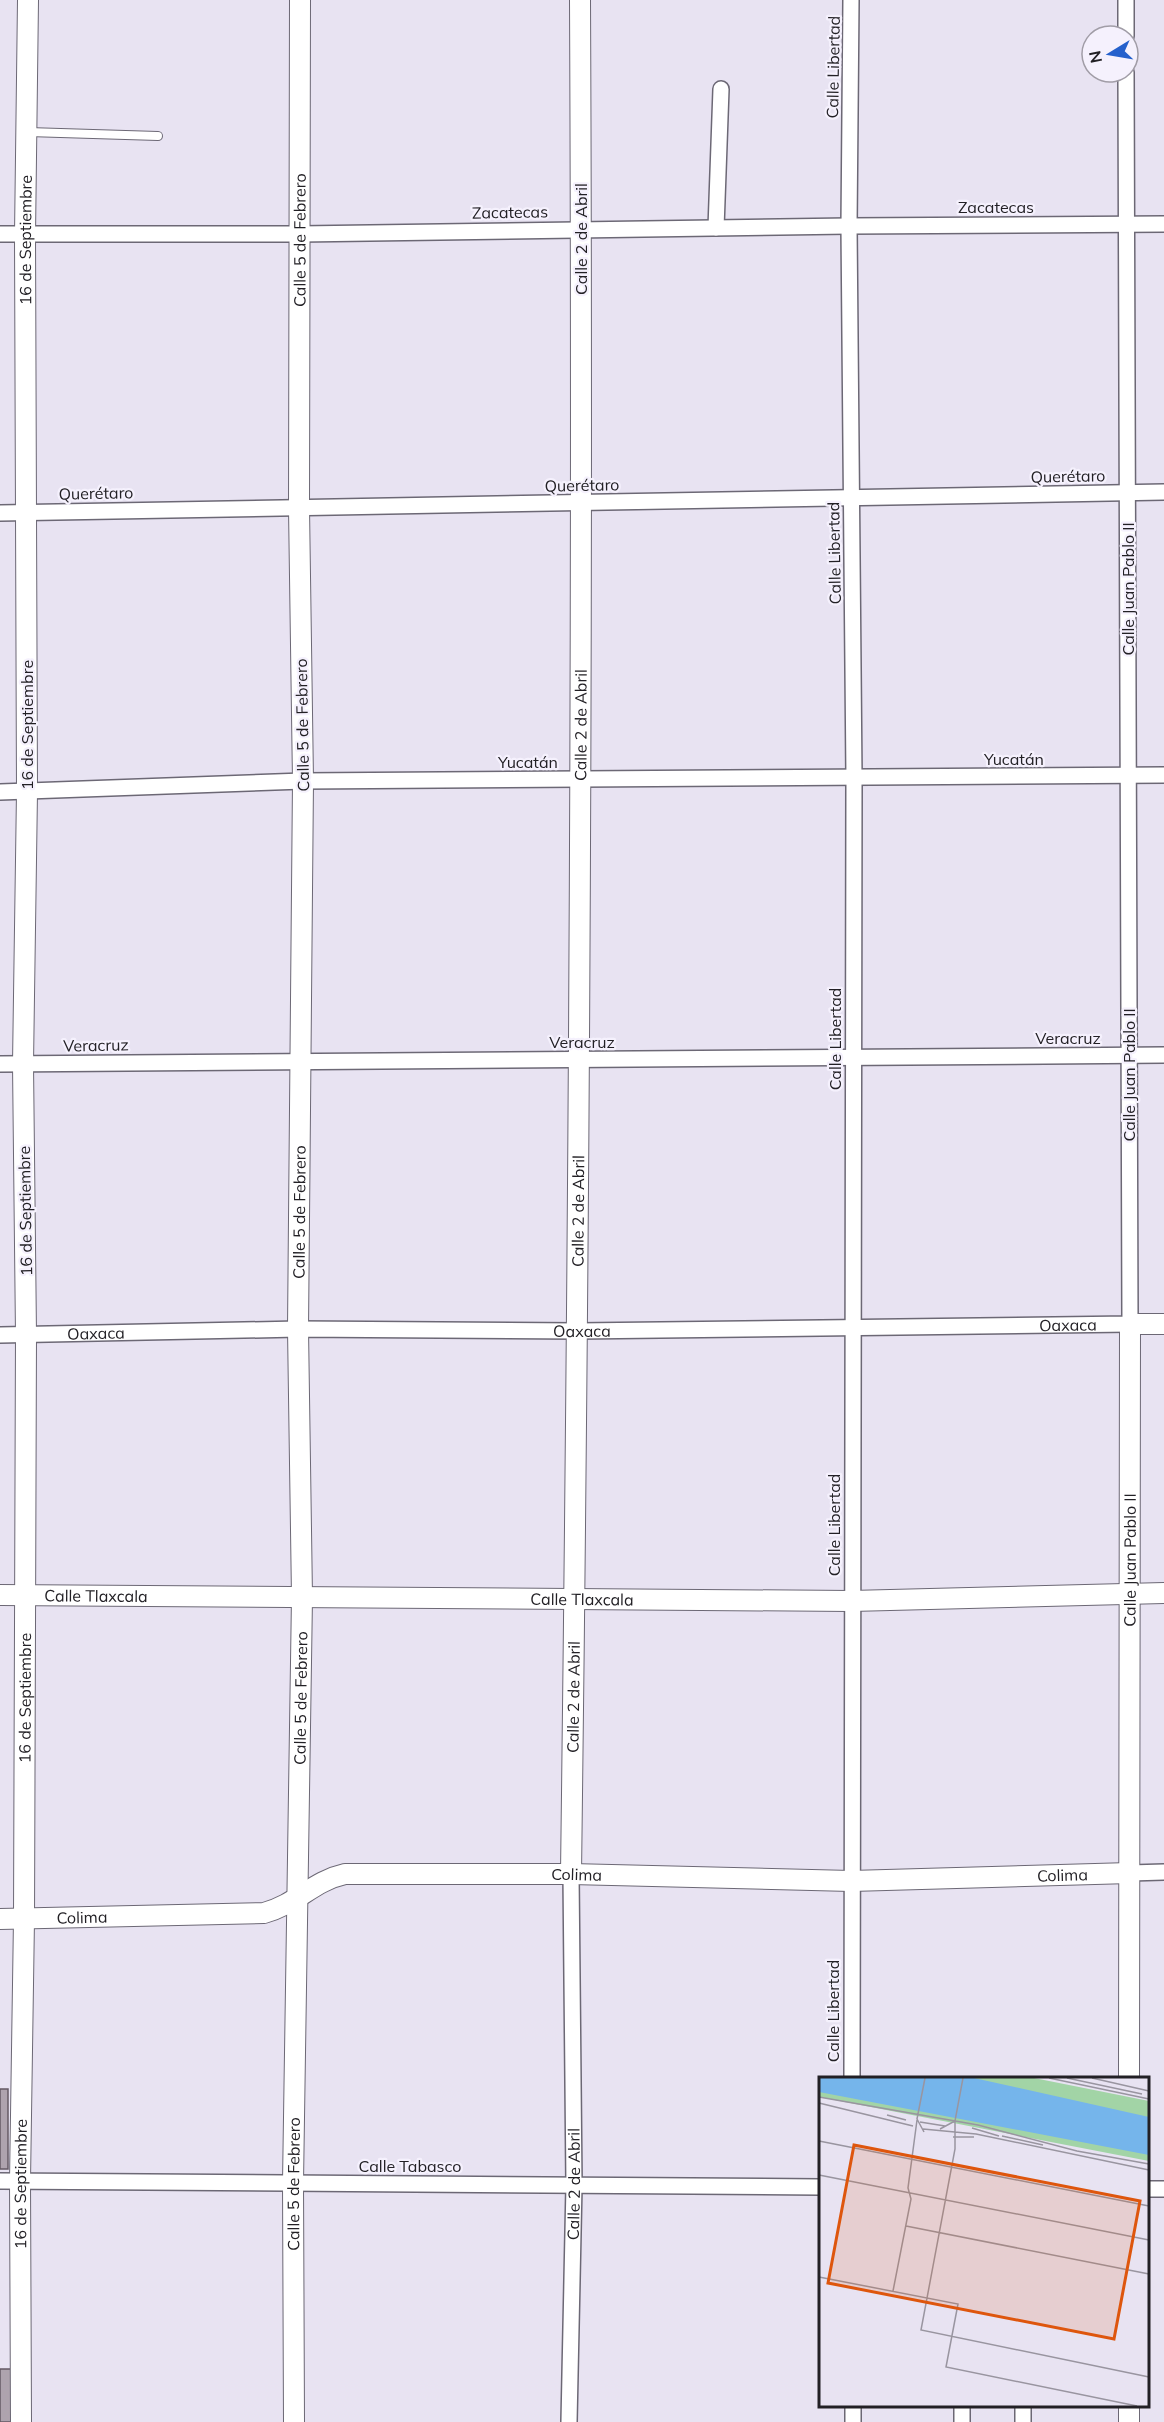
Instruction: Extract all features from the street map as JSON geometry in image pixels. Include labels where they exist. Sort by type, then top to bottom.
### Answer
[{"type":"street","name":"16 de Septiembre","points":[[21,2422],[20,2181],[24,1919],[26,1335],[23,1064],[27,792],[25,235],[28,0]]},
{"type":"street","name":"Calle 5 de Febrero","points":[[294,2422],[293,2183],[302,1597],[298,1329],[303,781],[300,508],[300,0]]},
{"type":"street","name":"Calle 2 de Abril","points":[[569,2422],[573,2185],[571,1874],[578,1331],[581,779],[580,0]]},
{"type":"street","name":"Calle Libertad","points":[[851,0],[849,226],[854,778],[852,2077]]},
{"type":"street","points":[[1126,0],[1126,24]]},
{"type":"street","name":"Calle Juan Pablo II","points":[[1126,84],[1130,2077]]},
{"type":"street","points":[[716,228],[721,89]]},
{"type":"street","name":"Zacatecas","points":[[0,234],[300,234],[1164,224]]},
{"type":"street","name":"Querétaro","points":[[0,513],[1164,492]]},
{"type":"street","name":"Yucatán","points":[[0,792],[303,781],[1164,776]]},
{"type":"street","name":"Veracruz","points":[[0,1064],[1164,1055]]},
{"type":"street","name":"Oaxaca","points":[[0,1335],[298,1329],[578,1331],[1164,1324]]},
{"type":"street","name":"Calle Tlaxcala","points":[[0,1595],[851,1601],[1164,1593]]},
{"type":"street","name":"Colima","points":[[0,1919],[264,1913],[297,1900],[328,1878],[345,1874],[571,1874],[851,1881],[1164,1872]]},
{"type":"street","name":"Calle Tabasco","points":[[0,2181],[819,2187]]},
{"type":"street","points":[[853,2407],[854,2422]]},
{"type":"street","points":[[962,2422],[963,2407]]},
{"type":"lane","points":[[26,132],[158,136]]},
{"type":"building","points":[[0,2089],[8,2089],[8,2169],[0,2169]]},
{"type":"building","points":[[0,2369],[11,2369],[12,2422],[0,2422]]}]
